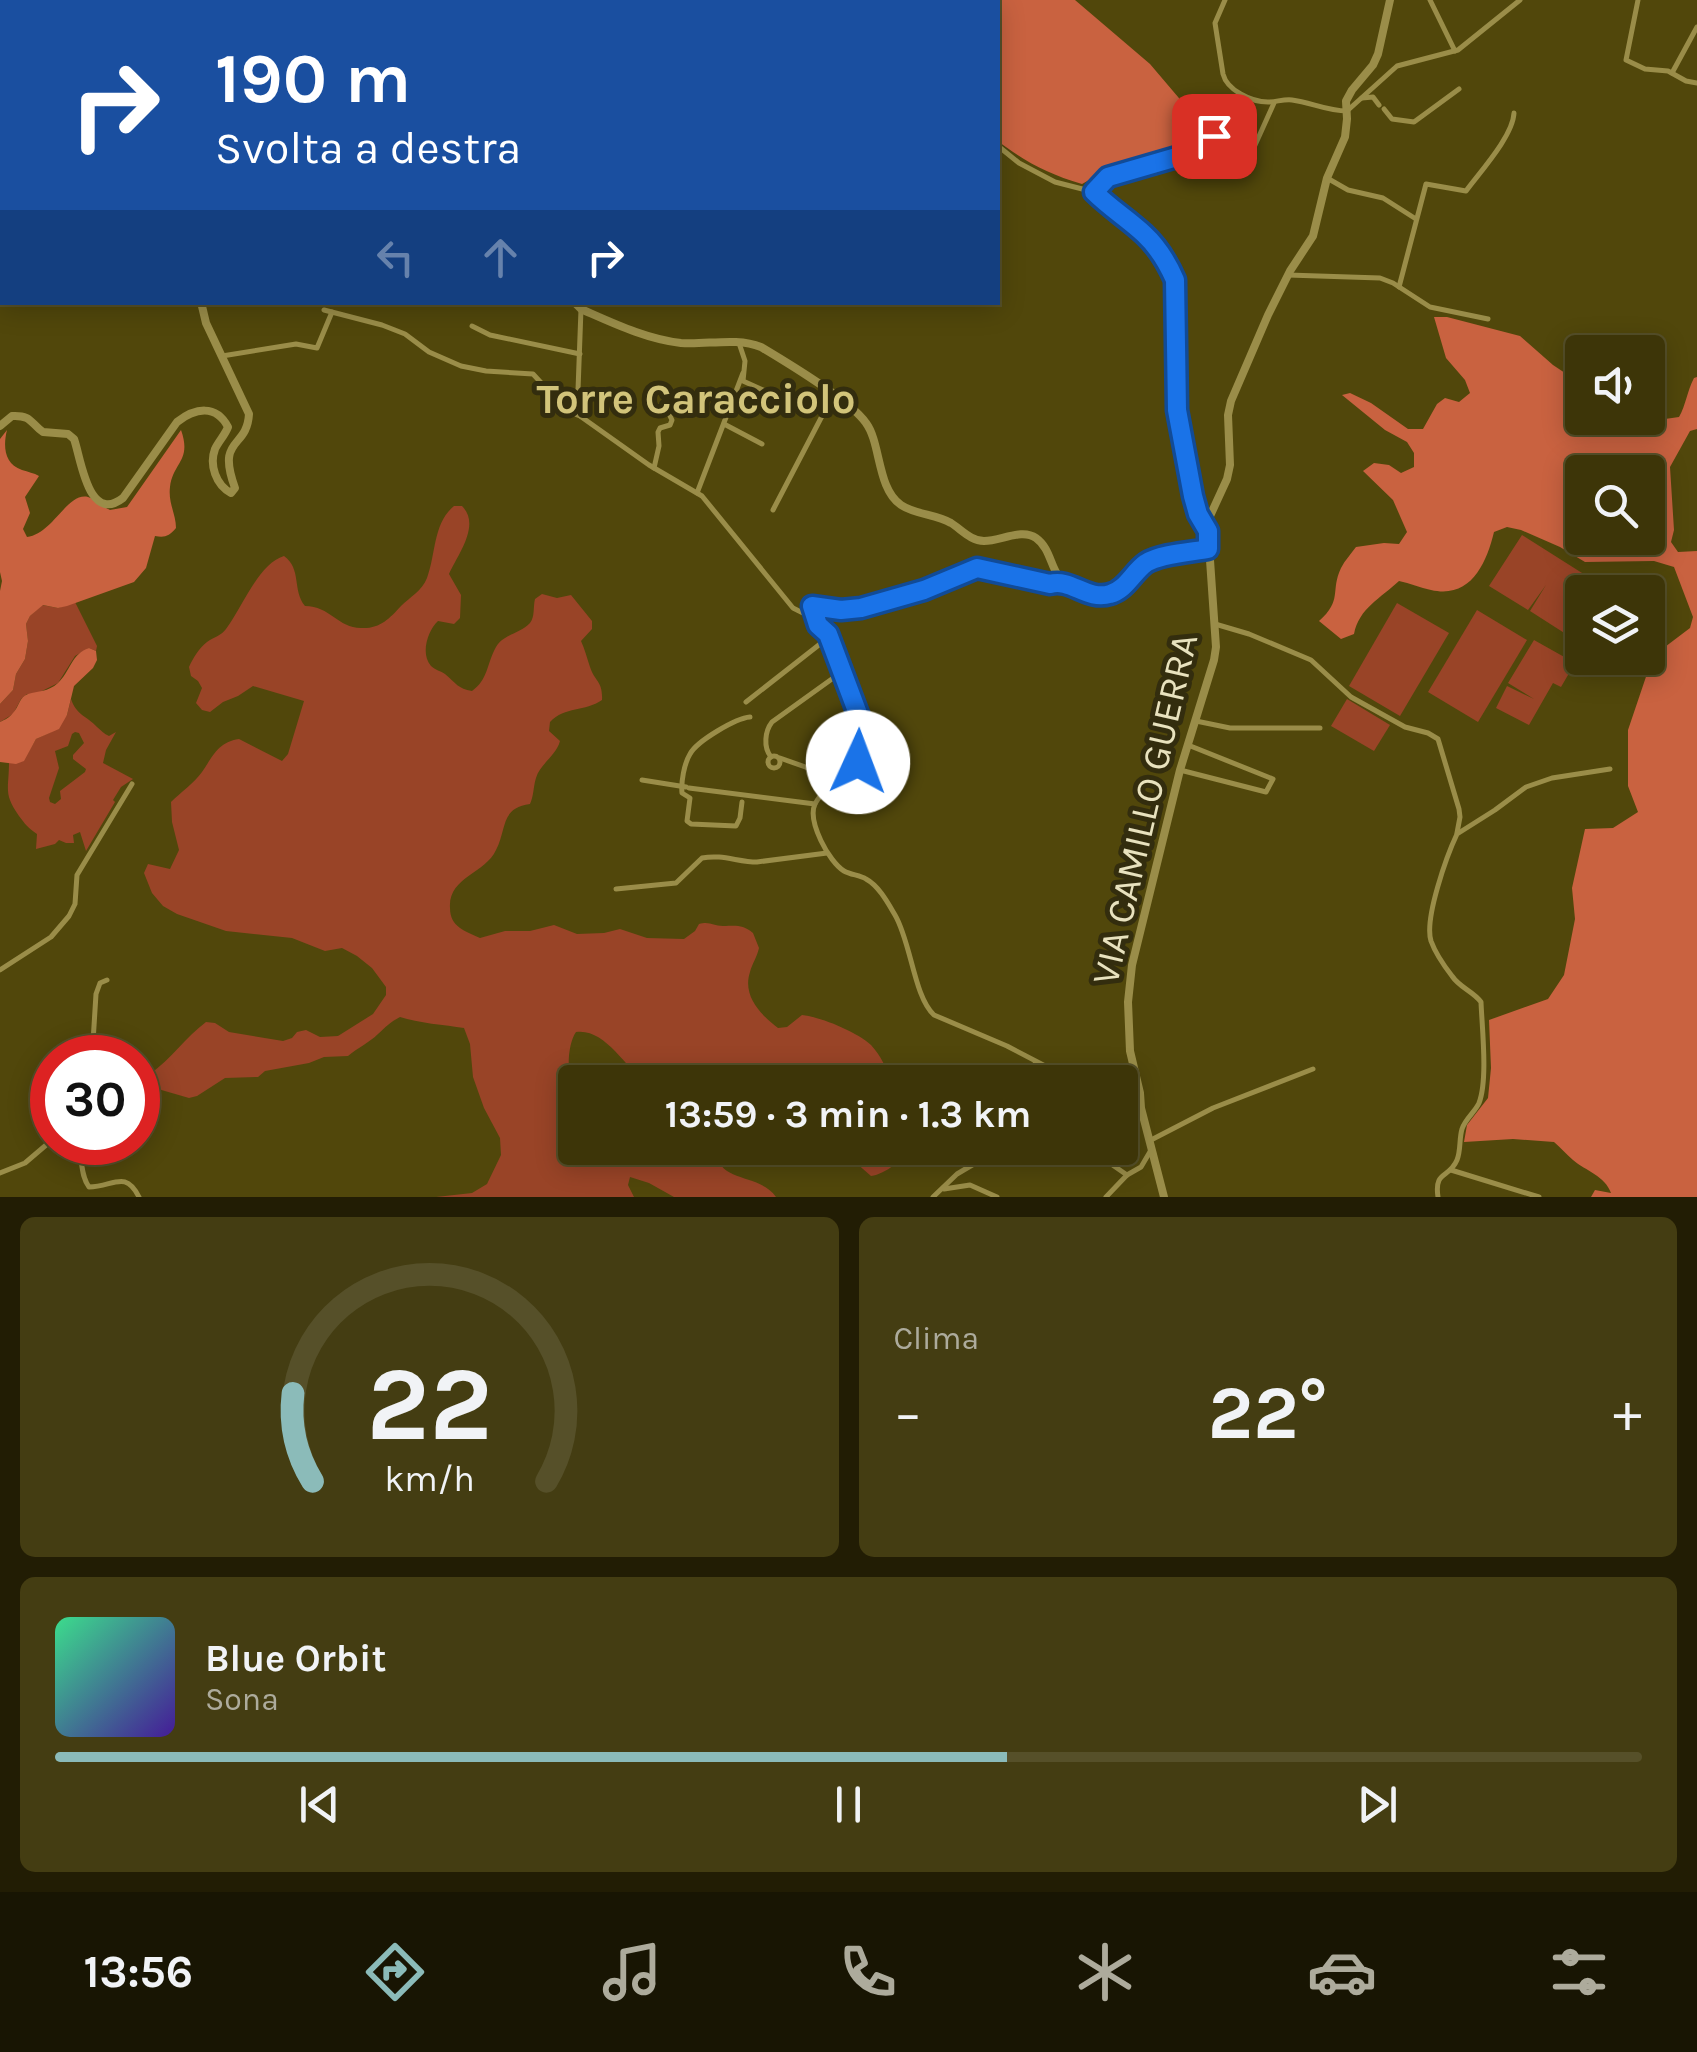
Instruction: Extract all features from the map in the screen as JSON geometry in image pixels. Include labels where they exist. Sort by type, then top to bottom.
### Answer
[{"type":"street","points":[[1225,0],[1216,22],[1225,82],[1262,102],[1290,100],[1347,111],[1398,66],[1455,51],[1520,0]]},
{"type":"street","name":"VIA CAMILLO GUERRA","points":[[1164,1197],[1130,1051],[1128,1002],[1132,965],[1180,770],[1214,662],[1208,531],[1230,465],[1228,415],[1246,365],[1288,275],[1313,236],[1327,178],[1345,137],[1346,101],[1373,66],[1390,0]]},
{"type":"street","points":[[1430,0],[1455,51]]},
{"type":"street","points":[[1638,0],[1626,60],[1646,70],[1672,73],[1697,83]]},
{"type":"street","points":[[1672,73],[1697,27]]},
{"type":"street","points":[[1359,99],[1373,97],[1392,119],[1414,122],[1459,89]]},
{"type":"street","points":[[1094,192],[1108,177],[1187,154],[1214,136],[1242,159],[1251,154],[1274,102]]},
{"type":"street","points":[[1399,287],[1426,184],[1466,191],[1508,133],[1514,114]]},
{"type":"street","points":[[1000,148],[1019,163],[1056,182],[1094,192],[1146,236],[1168,266],[1175,280],[1177,410],[1193,496],[1208,531]]},
{"type":"street","points":[[1327,178],[1348,190],[1383,198],[1416,219]]},
{"type":"street","points":[[1288,275],[1380,278],[1430,307],[1488,318]]},
{"type":"street","points":[[0,426],[12,416],[24,416],[43,432],[68,434],[74,439],[88,488],[95,497],[117,504],[177,422],[197,411],[213,412],[228,427],[212,464],[216,478],[231,493],[235,488],[229,452],[245,430],[249,414],[206,323],[202,305]]},
{"type":"street","points":[[580,416],[578,306],[646,336],[694,344],[750,343],[848,405],[869,426],[888,488],[898,504],[950,522],[977,540],[1033,536],[1048,552],[1061,581]]},
{"type":"street","points":[[324,310],[405,334],[430,352],[462,366],[533,374],[567,412],[580,416],[654,468],[697,492],[792,608],[807,615],[829,636],[863,727],[866,750],[862,768],[838,776],[815,804],[814,822],[827,853],[844,871],[866,879],[878,889],[892,910],[910,949],[926,1008],[1042,1065]]},
{"type":"street","points":[[222,356],[296,344],[317,348],[332,312]]},
{"type":"street","points":[[472,326],[490,335],[580,354]]},
{"type":"street","points":[[697,492],[743,373],[745,362],[739,343]]},
{"type":"street","points":[[743,373],[743,382],[783,399]]},
{"type":"street","points":[[773,510],[833,395]]},
{"type":"street","points":[[654,468],[660,446],[658,432],[672,420],[667,410]]},
{"type":"street","points":[[724,424],[762,444]]},
{"type":"street","points":[[818,625],[812,606],[861,608],[924,590],[977,568],[1050,584],[1061,581],[1093,595],[1112,594],[1152,560],[1208,549]]},
{"type":"street","points":[[1215,624],[1311,660],[1351,697],[1405,727],[1438,738],[1460,817],[1440,878],[1430,940],[1451,975],[1480,1002],[1482,1079],[1478,1103],[1462,1126],[1460,1151],[1451,1170],[1440,1176],[1436,1184],[1438,1197]]},
{"type":"street","points":[[746,702],[829,636]]},
{"type":"street","points":[[770,757],[766,744],[772,722],[842,671]]},
{"type":"street","points":[[742,802],[736,826],[692,824],[687,820],[690,798],[685,797],[685,787],[688,759],[694,749],[735,720],[750,717]]},
{"type":"street","points":[[1196,721],[1230,728],[1320,728]]},
{"type":"street","points":[[1180,770],[1266,792],[1273,780],[1188,745]]},
{"type":"street","points":[[770,757],[811,768],[832,768],[854,766],[866,750]]},
{"type":"street","points":[[770,757],[768,762],[773,768],[779,766],[780,758]]},
{"type":"street","points":[[1457,834],[1526,787],[1552,778],[1610,769]]},
{"type":"street","points":[[642,780],[815,804]]},
{"type":"street","points":[[0,970],[51,937],[69,916],[77,875],[132,784]]},
{"type":"street","points":[[616,889],[676,884],[707,856],[757,862],[827,853]]},
{"type":"street","points":[[93,1035],[96,994],[100,983],[107,980]]},
{"type":"street","points":[[1106,1197],[1141,1167],[1150,1145],[1213,1108],[1313,1069]]},
{"type":"street","points":[[0,1172],[30,1159]]},
{"type":"street","points":[[82,1165],[89,1187],[126,1182],[134,1186],[139,1197]]},
{"type":"street","points":[[933,1197],[972,1165]]},
{"type":"street","points":[[1113,1165],[1128,1175]]},
{"type":"street","points":[[1451,1170],[1539,1197]]},
{"type":"street","points":[[939,1191],[970,1184],[997,1197]]},
{"type":"shaded area","points":[[1000,0],[1075,0],[1150,64],[1205,133],[1171,153],[1104,172],[1082,184],[1027,161],[1000,142]]},
{"type":"shaded area","points":[[1434,317],[1520,336],[1565,373],[1565,435],[1665,435],[1665,419],[1679,417],[1697,377],[1697,429],[1690,431],[1670,467],[1674,530],[1671,542],[1678,552],[1697,551],[1697,1197],[1591,1197],[1595,1190],[1611,1193],[1600,1178],[1554,1142],[1464,1142],[1467,1125],[1488,1098],[1489,1020],[1548,999],[1564,975],[1575,919],[1572,888],[1585,829],[1613,828],[1638,812],[1628,786],[1628,730],[1647,675],[1665,675],[1665,647],[1690,628],[1693,617],[1674,567],[1654,561],[1585,562],[1573,555],[1665,555],[1665,455],[1565,455],[1565,550],[1507,527],[1494,532],[1481,567],[1456,589],[1431,590],[1399,581],[1366,610],[1354,634],[1341,639],[1319,621],[1334,601],[1341,568],[1356,547],[1399,544],[1407,532],[1393,500],[1363,471],[1374,463],[1389,465],[1401,473],[1414,467],[1414,453],[1407,442],[1385,430],[1342,395],[1350,393],[1371,403],[1408,429],[1423,429],[1437,404],[1445,398],[1459,402],[1470,393],[1465,380],[1446,358]]},
{"type":"shaded area","points":[[7,430],[8,459],[16,467],[39,476],[25,497],[30,513],[23,529],[27,537],[45,529],[80,497],[91,498],[110,510],[127,507],[181,430],[184,448],[170,487],[176,528],[167,536],[155,536],[146,568],[134,582],[67,606],[43,605],[30,616],[26,624],[25,659],[13,690],[0,704],[0,439]]},
{"type":"shaded area","points":[[454,506],[462,506],[469,522],[466,540],[449,574],[461,595],[460,618],[454,624],[438,621],[431,630],[426,649],[431,666],[472,691],[484,676],[499,643],[530,623],[535,599],[542,594],[557,598],[571,595],[592,621],[592,629],[581,641],[602,694],[602,700],[550,722],[549,731],[560,741],[538,773],[530,804],[509,815],[491,858],[461,882],[451,898],[453,920],[459,928],[480,938],[554,925],[577,934],[620,929],[647,938],[684,939],[699,924],[742,927],[753,933],[759,948],[748,981],[751,997],[765,1017],[778,1028],[787,1027],[802,1015],[848,1030],[875,1049],[884,1065],[628,1065],[596,1036],[576,1032],[569,1065],[558,1065],[558,1165],[722,1165],[776,1197],[674,1197],[630,1177],[628,1185],[634,1197],[436,1197],[472,1193],[487,1184],[501,1155],[500,1138],[473,1077],[470,1044],[464,1028],[400,1017],[348,1056],[324,1057],[265,1071],[258,1077],[225,1078],[189,1098],[160,1090],[160,1066],[206,1022],[229,1032],[283,1041],[306,1030],[320,1037],[338,1036],[373,1014],[386,995],[386,987],[372,968],[342,948],[325,951],[292,938],[226,931],[177,914],[152,893],[144,873],[148,864],[170,869],[179,850],[171,802],[199,776],[221,747],[232,741],[239,739],[282,761],[288,754],[304,701],[253,686],[210,712],[202,710],[196,703],[202,688],[191,676],[189,667],[201,647],[226,629],[266,568],[284,556],[293,567],[305,606],[321,609],[353,627],[379,625],[425,583],[447,513]]},
{"type":"shaded area","points":[[1522,535],[1585,575],[1565,575],[1565,633],[1530,611],[1546,585],[1528,610],[1489,586]]},
{"type":"shaded area","points":[[75,602],[96,651],[89,648],[75,656],[58,683],[36,694],[27,694],[13,714],[0,722],[0,704],[13,690],[25,659],[26,624],[30,616],[42,605],[58,608]]},
{"type":"shaded area","points":[[1397,603],[1449,633],[1400,716],[1349,686]]},
{"type":"shaded area","points":[[1477,610],[1527,640],[1478,722],[1428,692]]},
{"type":"shaded area","points":[[1534,640],[1565,657],[1568,675],[1561,687],[1553,683],[1529,725],[1496,708],[1507,686],[1534,699],[1508,683]]},
{"type":"shaded area","points":[[89,648],[96,651],[97,660],[74,686],[59,729],[36,739],[24,761],[0,762],[0,722],[12,715],[25,695],[58,683],[78,654]]},
{"type":"shaded area","points":[[71,699],[79,712],[104,733],[109,736],[116,732],[103,763],[133,779],[121,787],[86,851],[80,832],[73,835],[74,843],[59,840],[36,849],[37,834],[19,816],[9,796],[9,762],[23,761],[36,739],[51,732],[67,715]],"holes":[[[79,733],[84,743],[73,759],[85,772],[60,791],[61,799],[55,804],[49,798],[59,768],[55,751],[68,746],[72,734]]]},
{"type":"shaded area","points":[[1347,699],[1390,725],[1374,751],[1331,726]]},
{"type":"shaded area","points":[[858,1165],[894,1165],[882,1172],[871,1176]]},
{"type":"district","name":"Torre Caracciolo","points":[[696,399]]},
{"type":"route","points":[[858,762],[860,753],[866,750],[863,727],[828,634],[818,625],[812,606],[861,608],[924,590],[977,568],[1050,584],[1061,581],[1093,595],[1112,594],[1152,560],[1208,549],[1208,531],[1193,496],[1177,410],[1175,280],[1146,236],[1094,192],[1108,177],[1187,154],[1214,136]]}]
